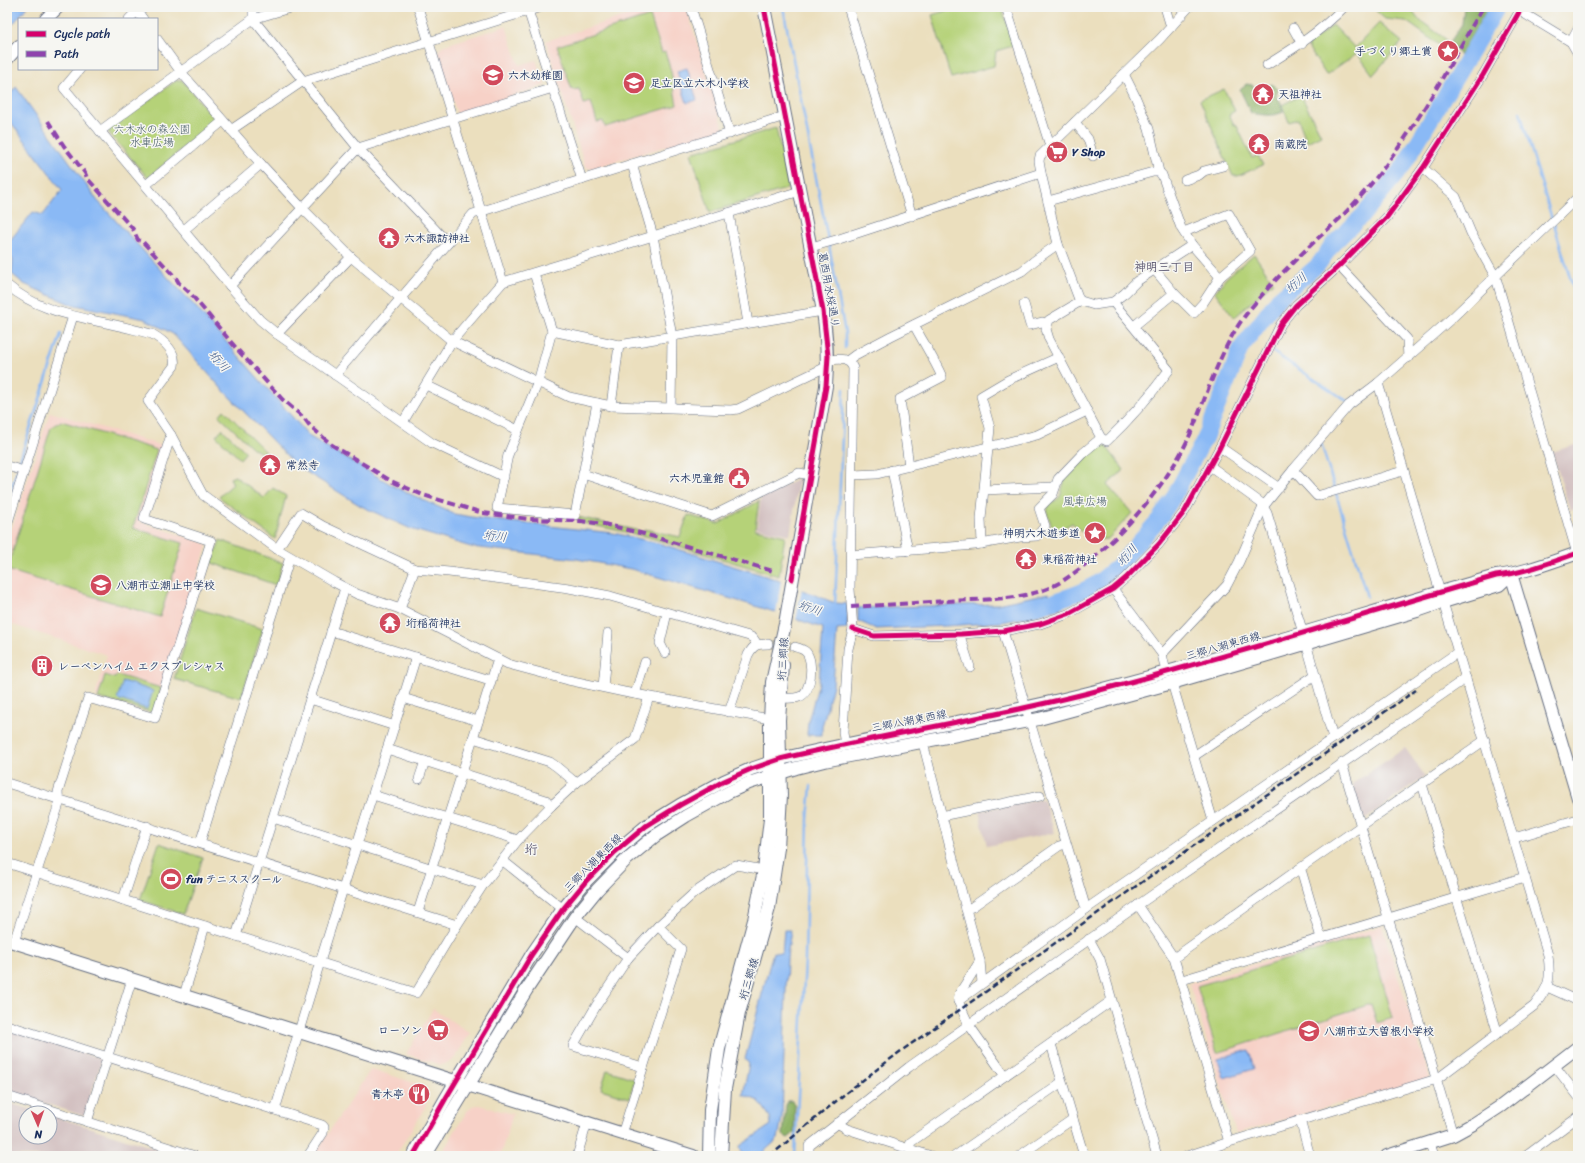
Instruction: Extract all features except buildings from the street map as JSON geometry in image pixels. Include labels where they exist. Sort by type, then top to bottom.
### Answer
[{"type":"street","points":[[47,18],[58,7]]},
{"type":"street","points":[[253,7],[253,19],[358,148],[448,243]]},
{"type":"street","points":[[100,131],[253,19],[293,7]]},
{"type":"street","points":[[418,7],[503,282]]},
{"type":"street","points":[[231,130],[303,80],[429,42],[528,9],[541,7]]},
{"type":"street","points":[[691,7],[730,134]]},
{"type":"street","name":"葛西用水桜通り","points":[[764,7],[823,311],[828,363],[826,386],[785,624]]},
{"type":"street","points":[[848,7],[912,216]]},
{"type":"street","points":[[1006,7],[1050,146]]},
{"type":"street","points":[[1165,7],[1171,27]]},
{"type":"street","points":[[1080,302],[1058,244],[1041,173],[1039,161],[1040,156],[1171,27],[1189,7]]},
{"type":"street","points":[[1267,65],[1302,44],[1344,7]]},
{"type":"street","points":[[528,9],[582,180]]},
{"type":"street","points":[[853,629],[874,636],[961,634],[1003,631],[1040,624],[1068,614],[1113,589],[1126,578],[1175,524],[1191,501],[1220,447],[1281,324],[1296,305],[1339,266],[1387,217],[1423,168],[1483,75],[1521,9],[1571,42],[1578,54]]},
{"type":"street","points":[[130,18],[140,11]]},
{"type":"street","points":[[1293,28],[1302,44]]},
{"type":"street","points":[[1571,42],[1578,29]]},
{"type":"street","points":[[158,40],[180,72],[261,164],[351,257],[452,341],[569,397],[611,406],[738,409],[828,363],[846,360],[855,354],[1022,271],[1058,244]]},
{"type":"street","points":[[7,59],[18,47]]},
{"type":"street","points":[[79,70],[64,88],[260,320],[277,334],[432,443],[504,477]]},
{"type":"street","points":[[1124,74],[1135,96],[1148,129],[1159,172],[1162,175],[1181,228],[1192,245],[1220,277]]},
{"type":"street","points":[[230,286],[358,148],[553,88]]},
{"type":"street","points":[[335,375],[473,214],[785,116]]},
{"type":"street","points":[[146,185],[223,121]]},
{"type":"street","points":[[1075,122],[1088,139],[1093,156]]},
{"type":"street","points":[[184,230],[261,164]]},
{"type":"street","points":[[632,164],[653,236],[672,336],[671,407]]},
{"type":"street","points":[[1185,180],[1199,175],[1204,171],[1223,166]]},
{"type":"street","points":[[1423,168],[1456,197],[1471,233],[1496,278],[1578,555]]},
{"type":"street","points":[[1048,201],[1153,172],[1159,172]]},
{"type":"street","points":[[811,247],[912,216],[1041,173]]},
{"type":"street","points":[[403,422],[452,341],[503,282],[800,191]]},
{"type":"street","points":[[1162,654],[1227,585],[1239,562],[1263,507],[1349,405],[1378,384],[1408,358],[1496,278],[1578,197]]},
{"type":"street","points":[[729,213],[748,323]]},
{"type":"street","points":[[1154,269],[1174,293],[1194,313],[1220,277],[1250,251],[1230,219],[1229,214],[1184,232]]},
{"type":"street","points":[[1114,302],[1169,370],[1152,394],[1107,442],[1101,438],[1049,339],[1046,329],[1047,324],[1049,320],[1080,302],[1088,302],[1094,305],[1114,302],[1137,281],[1192,245]]},
{"type":"street","points":[[277,334],[351,257]]},
{"type":"street","points":[[1339,266],[1407,339],[1408,358]]},
{"type":"street","points":[[534,273],[552,331],[538,382],[508,456],[497,508],[575,515],[597,403]]},
{"type":"street","points":[[7,285],[31,302],[43,307],[73,316],[152,334],[160,338],[170,348],[175,357],[174,366],[148,401],[171,435],[203,495],[290,557],[357,594],[400,609],[498,659],[524,668],[568,680],[649,697],[770,719]]},
{"type":"street","points":[[1134,326],[1174,293]]},
{"type":"street","points":[[1024,304],[1030,326],[1042,322],[1047,324]]},
{"type":"street","points":[[552,331],[619,345],[823,311]]},
{"type":"street","points":[[7,524],[73,316]]},
{"type":"street","points":[[909,466],[900,399],[942,377],[929,350],[914,325]]},
{"type":"street","points":[[611,406],[619,345]]},
{"type":"street","points":[[982,544],[981,519],[990,428],[981,396],[1008,380],[1059,356]]},
{"type":"street","points":[[845,745],[843,722],[847,656],[849,641],[853,629],[851,607],[851,555],[853,368],[852,364],[846,360]]},
{"type":"street","points":[[1187,1156],[1300,1120],[1437,1080],[1534,1006],[1546,992],[1551,974],[1548,955],[1514,838],[1378,384]]},
{"type":"street","points":[[426,385],[518,430]]},
{"type":"street","points":[[852,475],[877,474],[1037,435],[1087,411]]},
{"type":"street","points":[[171,435],[144,519],[211,541],[155,718],[88,698],[58,792],[59,804],[37,873],[10,941],[694,1156]]},
{"type":"street","points":[[851,555],[982,544],[1020,537],[1037,536],[1045,526],[1039,508],[1053,494],[1058,479],[1083,453],[1101,438]]},
{"type":"street","points":[[1220,447],[1279,488]]},
{"type":"street","points":[[10,466],[24,471]]},
{"type":"street","points":[[1210,466],[1261,503],[1267,513],[1334,738]]},
{"type":"street","points":[[892,470],[908,551]]},
{"type":"street","points":[[1293,470],[1317,496],[1404,471]]},
{"type":"street","points":[[583,474],[712,516],[799,473],[810,475]]},
{"type":"street","points":[[984,490],[1055,487]]},
{"type":"street","points":[[277,549],[301,513],[323,526],[415,569],[569,588],[610,596],[749,636],[753,638],[757,644]]},
{"type":"street","name":"三郷八潮東西線","points":[[413,1156],[575,918],[597,890],[654,836],[729,792],[776,774],[824,761],[1030,721],[1100,704],[1172,683],[1305,638],[1442,597],[1496,576],[1511,574],[1578,555]]},
{"type":"street","points":[[200,843],[290,557]]},
{"type":"street","points":[[400,609],[415,569]]},
{"type":"street","points":[[1511,574],[1578,798]]},
{"type":"street","points":[[236,936],[345,588]]},
{"type":"street","points":[[1113,589],[1162,654],[1166,672]]},
{"type":"street","points":[[665,653],[660,643],[667,613]]},
{"type":"street","name":"垳三郷線","points":[[775,761],[785,624]]},
{"type":"street","name":"垳三郷線","points":[[721,1156],[725,1089],[739,1013],[769,908],[773,888],[781,818],[770,719],[772,682],[785,624]]},
{"type":"street","points":[[331,631],[490,680]]},
{"type":"street","points":[[1003,631],[1086,909]]},
{"type":"street","points":[[603,687],[608,633]]},
{"type":"street","points":[[961,634],[961,639],[970,668]]},
{"type":"street","name":"三郷八潮東西線","points":[[425,1156],[461,1084],[532,954],[563,909],[587,880],[615,852],[646,826],[680,805],[724,781],[775,761],[1096,692],[1166,672],[1305,638]]},
{"type":"street","points":[[729,712],[751,649],[757,644],[768,644]]},
{"type":"street","points":[[780,698],[798,698],[804,695],[807,689],[810,672],[809,656],[805,651],[795,647]]},
{"type":"street","points":[[958,1001],[1086,909],[1458,652]]},
{"type":"street","points":[[275,1110],[356,845],[416,657]]},
{"type":"street","points":[[418,912],[490,680],[498,659]]},
{"type":"street","points":[[635,694],[645,662]]},
{"type":"street","points":[[1194,756],[1315,675]]},
{"type":"street","points":[[809,1156],[809,1146],[909,1067],[1089,939],[1466,678]]},
{"type":"street","points":[[1172,683],[1213,821]]},
{"type":"street","points":[[7,863],[416,993],[483,885],[518,840],[551,806],[576,784],[635,740],[649,697]]},
{"type":"street","points":[[403,698],[478,721]]},
{"type":"street","points":[[310,699],[395,726]]},
{"type":"street","points":[[473,738],[550,762],[576,784]]},
{"type":"street","points":[[1174,958],[1484,740]]},
{"type":"street","points":[[922,743],[940,816],[980,961],[982,983]]},
{"type":"street","points":[[387,749],[546,800],[551,806]]},
{"type":"street","points":[[419,779],[425,761]]},
{"type":"street","points":[[1342,763],[1453,1135]]},
{"type":"street","name":"垳三郷線","points":[[709,1156],[710,1110],[719,1049],[754,920],[764,870],[776,774]]},
{"type":"street","points":[[7,783],[259,861],[457,925]]},
{"type":"street","points":[[1422,784],[1498,1034]]},
{"type":"street","points":[[373,795],[518,840]]},
{"type":"street","points":[[940,816],[1040,796]]},
{"type":"street","points":[[273,818],[483,885]]},
{"type":"street","points":[[1514,838],[1578,819]]},
{"type":"street","points":[[123,900],[147,826]]},
{"type":"street","points":[[966,909],[972,907],[1058,846],[1066,844]]},
{"type":"street","points":[[502,860],[563,909]]},
{"type":"street","points":[[643,1067],[573,1046],[596,1006],[628,958],[658,926],[694,893],[736,865],[764,870]]},
{"type":"street","points":[[1299,869],[1302,873],[1321,938]]},
{"type":"street","points":[[1182,980],[1525,876]]},
{"type":"street","points":[[1138,905],[1174,958],[1182,980],[1229,1142]]},
{"type":"street","points":[[575,918],[628,958]]},
{"type":"street","points":[[184,995],[205,926]]},
{"type":"street","points":[[622,1134],[680,949],[658,926]]},
{"type":"street","points":[[1089,939],[1100,959],[1157,1156]]},
{"type":"street","points":[[980,961],[959,994],[958,1001],[969,1025],[1005,1076]]},
{"type":"street","points":[[87,1122],[132,979]]},
{"type":"street","points":[[1547,987],[1578,1001]]},
{"type":"street","points":[[909,1148],[911,1142],[1111,1001]]},
{"type":"street","points":[[7,1025],[322,1125],[324,1127],[323,1133],[308,1156]]},
{"type":"street","points":[[1051,1044],[1084,1156]]},
{"type":"street","points":[[1387,1156],[1453,1135],[1501,1106],[1578,1047]]},
{"type":"street","points":[[1554,1065],[1578,1096]]},
{"type":"street","points":[[956,1156],[1062,1082]]},
{"type":"street","points":[[7,1096],[87,1122],[167,1152],[195,1156]]},
{"type":"street","points":[[1526,1156],[1578,1117]]},
{"type":"street","points":[[1019,1156],[1073,1118]]},
{"type":"street","points":[[1300,1120],[1310,1156]]},
{"type":"street","points":[[577,1156],[587,1123]]},
{"type":"street","points":[[837,1123],[847,1129],[931,1156]]},
{"type":"street","points":[[1430,1143],[1434,1156]]},
{"type":"shaded area","name":"足立区立六木小学校","points":[[653,7],[686,7],[723,126],[721,130],[590,169],[585,166],[546,41]]},
{"type":"shaded area","name":"六木幼稚園","points":[[506,26],[519,65],[536,60],[545,85],[457,114],[438,52],[442,46]]},
{"type":"shaded area","name":"八潮市立潮止中学校","points":[[50,412],[163,446],[140,522],[205,543],[207,546],[154,712],[97,697],[96,693],[107,655],[7,623],[7,543]]},
{"type":"shaded area","points":[[1578,444],[1578,508],[1570,510],[1552,452]]},
{"type":"shaded area","points":[[799,479],[790,535],[757,528],[761,497]]},
{"type":"shaded area","points":[[1405,748],[1425,776],[1366,819],[1362,817],[1352,784]]},
{"type":"shaded area","points":[[1043,799],[1055,833],[987,846],[979,811]]},
{"type":"shaded area","name":"八潮市立大曽根小学校","points":[[1382,926],[1430,1078],[1236,1133],[1189,984]]},
{"type":"shaded area","points":[[433,1009],[470,1033],[454,1059],[441,1065],[406,1054]]},
{"type":"shaded area","points":[[7,1029],[102,1059],[84,1116],[58,1108],[58,1105],[50,1105],[7,1091]]},
{"type":"shaded area","points":[[371,1069],[418,1084],[425,1088],[427,1093],[426,1106],[395,1156],[313,1156]]},
{"type":"shaded area","points":[[9,1103],[18,1106],[18,1145],[58,1145],[58,1118],[164,1151],[162,1156],[7,1156],[7,1110]]},
{"type":"shaded area","points":[[479,1105],[513,1114],[500,1156],[440,1156],[467,1111],[472,1106]]},
{"type":"green space","points":[[958,7],[1002,7],[1013,46],[996,51],[994,66],[951,78],[932,15]]},
{"type":"green space","points":[[1372,7],[1409,7],[1418,19],[1447,40],[1442,47],[1406,21],[1385,19]]},
{"type":"green space","points":[[1464,7],[1489,7],[1460,56],[1450,42],[1462,24]]},
{"type":"green space","points":[[650,16],[662,53],[665,52],[671,71],[677,105],[605,127],[603,121],[597,122],[591,102],[584,104],[579,89],[572,90],[557,46]]},
{"type":"green space","points":[[1379,23],[1402,42],[1373,75],[1357,53],[1326,75],[1308,47],[1309,44],[1333,25],[1355,48]]},
{"type":"green space","name":"六木水の森公園 水車広場","points":[[177,80],[182,80],[213,117],[213,122],[148,178],[109,133],[109,129]]},
{"type":"green space","points":[[1246,84],[1252,85],[1257,89],[1257,94],[1261,96],[1271,84],[1275,86],[1278,90],[1276,96],[1281,103],[1283,112],[1271,115],[1251,113],[1240,90]]},
{"type":"green space","points":[[1224,89],[1235,111],[1229,114],[1234,125],[1236,124],[1252,158],[1258,156],[1263,165],[1238,176],[1233,176],[1200,100]]},
{"type":"green space","points":[[1301,95],[1321,135],[1307,142],[1298,119],[1289,122],[1282,105]]},
{"type":"green space","points":[[776,128],[789,186],[786,189],[710,212],[691,153]]},
{"type":"green space","points":[[1254,254],[1273,282],[1234,318],[1215,292],[1226,278]]},
{"type":"green space","points":[[224,410],[266,452],[264,454],[254,449],[219,416]]},
{"type":"green space","points":[[61,421],[157,450],[133,528],[183,543],[160,617],[7,570],[51,427]]},
{"type":"green space","points":[[222,429],[246,452],[240,459],[216,436]]},
{"type":"green space","name":"風車広場","points":[[1099,444],[1106,446],[1124,470],[1107,485],[1132,513],[1108,539],[1092,540],[1072,523],[1055,533],[1047,514],[1048,506],[1060,497],[1065,478]]},
{"type":"green space","points":[[235,476],[264,498],[273,488],[286,496],[275,539],[219,497],[233,484],[230,478]]},
{"type":"green space","points":[[759,501],[755,529],[785,536],[779,576],[645,536],[578,522],[578,517],[644,532],[645,529],[680,537],[688,515],[718,524]]},
{"type":"green space","points":[[220,540],[283,563],[276,585],[212,563]]},
{"type":"green space","points":[[196,608],[263,629],[241,698],[174,679]]},
{"type":"green space","points":[[105,675],[115,678],[117,675],[161,688],[154,713],[98,698]]},
{"type":"green space","name":"fun テニススクール","points":[[159,843],[203,858],[183,914],[140,900]]},
{"type":"green space","points":[[1369,935],[1393,1018],[1377,1023],[1371,1004],[1217,1053],[1197,986]]},
{"type":"green space","points":[[607,1070],[635,1079],[629,1098],[601,1089]]},
{"type":"green space","points":[[788,1101],[792,1101],[795,1105],[794,1133],[788,1138],[783,1135],[786,1105]]},
{"type":"water","points":[[7,7],[27,7],[7,31]]},
{"type":"water","points":[[687,68],[697,100],[687,103],[677,71]]},
{"type":"water","points":[[16,87],[97,200],[193,304],[310,437],[397,488],[454,514],[484,519],[613,533],[658,543],[772,578],[835,603],[848,604],[847,629],[837,630],[833,685],[822,727],[822,735],[807,735],[808,721],[819,683],[823,628],[631,569],[577,559],[471,547],[411,529],[361,506],[297,466],[222,389],[173,334],[145,319],[70,304],[24,284],[12,274],[13,260],[7,251],[7,244],[33,212],[43,215],[62,190],[7,117],[7,97]]},
{"type":"water","points":[[1049,593],[1061,608],[1035,616],[1002,622],[876,629],[858,621],[858,608],[997,604]]},
{"type":"water","points":[[123,681],[153,691],[147,709],[117,699]]},
{"type":"water","points":[[784,930],[791,930],[787,958],[782,1118],[778,1139],[759,1156],[745,1156],[741,1151],[740,1146],[771,1125],[770,1117],[759,1101],[743,1095],[749,1064],[745,1059],[773,952],[782,953]]},
{"type":"water","points":[[1249,1050],[1254,1069],[1224,1078],[1218,1059]]},
{"type":"pier","points":[[781,580],[802,588],[796,621],[776,614]]},
{"type":"waterway","points":[[783,7],[828,240]]},
{"type":"waterway","name":"垳川","points":[[1035,608],[1078,593],[1096,584],[1118,566],[1160,518],[1173,498],[1205,438],[1241,348],[1278,299],[1318,265],[1333,244],[1363,215],[1402,168],[1498,7]]},
{"type":"waterway","points":[[1520,112],[1552,219]]},
{"type":"waterway","points":[[1554,224],[1578,304]]},
{"type":"waterway","points":[[829,245],[845,333],[845,348]]},
{"type":"waterway","points":[[18,466],[61,334]]},
{"type":"waterway","points":[[1273,352],[1347,401]]},
{"type":"waterway","points":[[835,604],[844,389]]},
{"type":"waterway","points":[[1321,443],[1367,597]]},
{"type":"waterway","points":[[7,501],[17,471]]},
{"type":"waterway","points":[[795,1156],[805,960],[808,819],[811,786]]},
{"type":"tunnel","points":[[768,644],[795,647]]},
{"type":"railway","points":[[770,1156],[846,1093],[901,1051],[1416,690]]},
{"type":"marked path","points":[[851,607],[1006,598],[1037,592],[1064,580],[1082,567],[1118,535],[1152,496],[1179,457],[1189,437],[1220,360],[1244,317],[1278,278],[1345,213],[1385,166],[1437,88],[1483,7]]},
{"type":"marked path","points":[[48,121],[87,178],[133,229],[138,240],[142,241],[179,283],[190,293],[236,348],[282,399],[332,445],[391,481],[423,495],[483,513],[529,519],[581,521],[604,524],[773,571]]},
{"type":"cycle path","points":[[764,7],[823,311],[828,356],[826,386],[792,579]]},
{"type":"cycle path","points":[[853,629],[874,636],[961,634],[1003,631],[1040,624],[1068,614],[1113,589],[1126,578],[1159,544],[1185,511],[1220,447],[1281,324],[1296,305],[1339,266],[1387,217],[1423,168],[1483,75],[1522,7]]},
{"type":"cycle path","points":[[413,1156],[532,954],[563,909],[587,880],[615,852],[646,826],[724,781],[751,769],[780,759],[1018,710],[1146,678],[1496,576],[1527,570],[1578,553]]},
{"type":"place","name":"手づくり郷土賞","points":[[1448,51]]},
{"type":"place","name":"六木幼稚園","points":[[493,75]]},
{"type":"place","name":"足立区立六木小学校","points":[[634,83]]},
{"type":"place","name":"天祖神社","points":[[1263,94]]},
{"type":"place","name":"南蔵院","points":[[1259,144]]},
{"type":"place","name":"Y Shop","points":[[1057,152]]},
{"type":"place","name":"六木諏訪神社","points":[[389,238]]},
{"type":"place","name":"常然寺","points":[[270,465]]},
{"type":"place","name":"六木児童館","points":[[739,478]]},
{"type":"place","name":"神明六木遊歩道","points":[[1095,533]]},
{"type":"place","name":"東稲荷神社","points":[[1026,559]]},
{"type":"place","name":"八潮市立潮止中学校","points":[[101,585]]},
{"type":"place","name":"垳稲荷神社","points":[[390,623]]},
{"type":"place","name":"レーベンハイム エクスプレシャス","points":[[42,666]]},
{"type":"place","name":"fun テニススクール","points":[[171,879]]},
{"type":"place","name":"ローソン","points":[[438,1030]]},
{"type":"place","name":"八潮市立大曽根小学校","points":[[1309,1031]]},
{"type":"place","name":"青木亭","points":[[419,1094]]},
{"type":"district","name":"神明三丁目","points":[[1164,267]]},
{"type":"district","name":"垳","points":[[531,849]]}]
